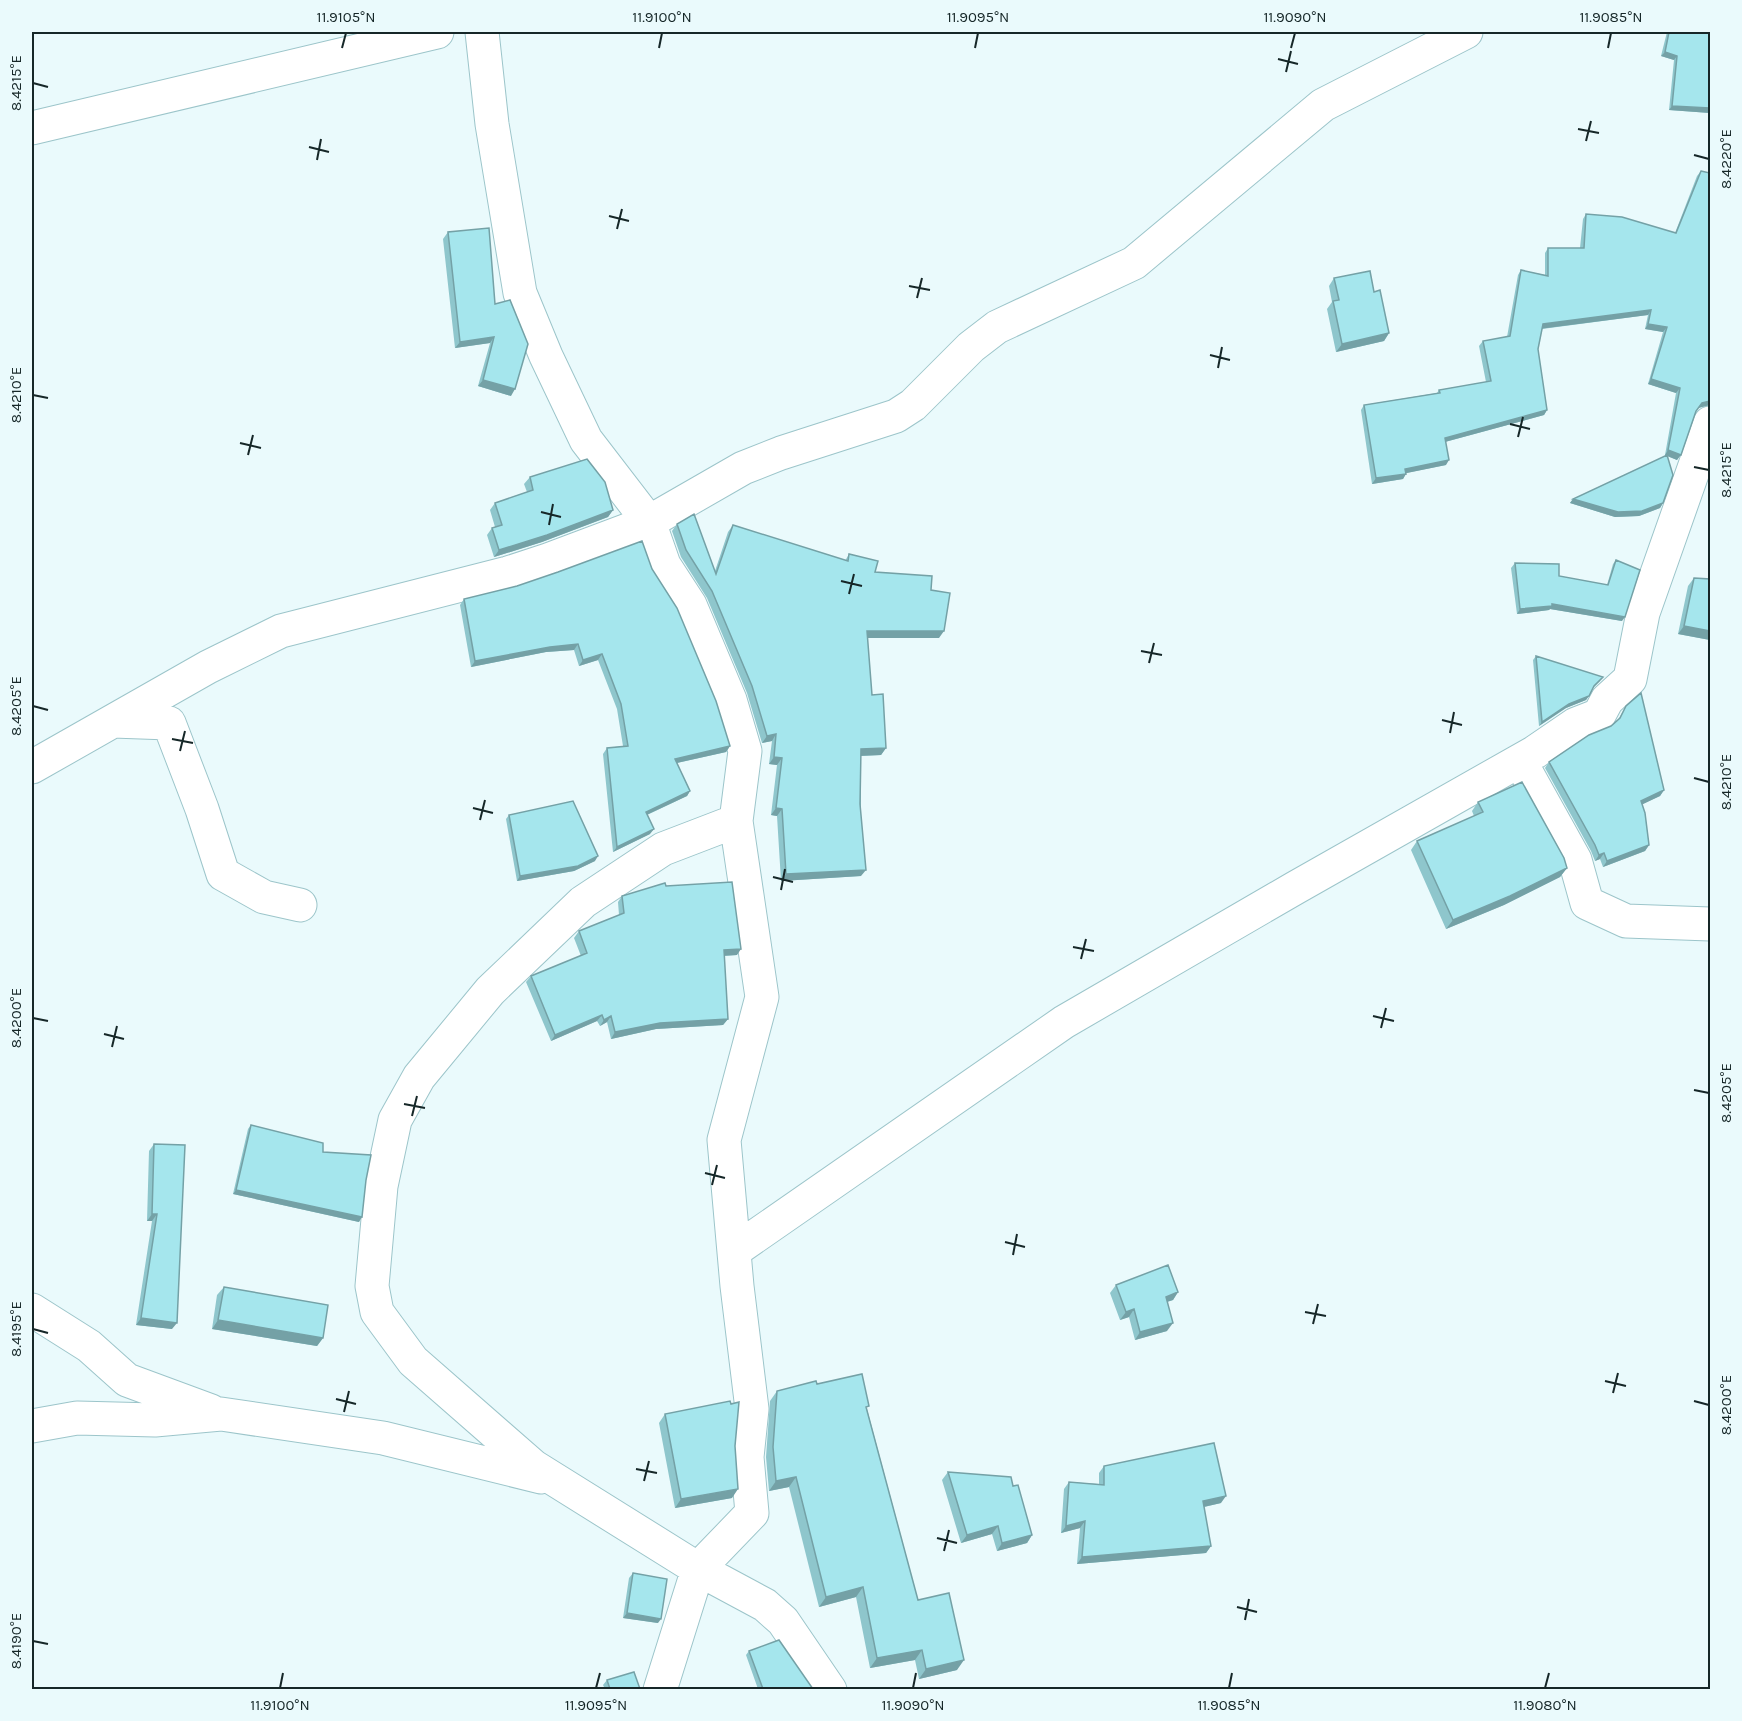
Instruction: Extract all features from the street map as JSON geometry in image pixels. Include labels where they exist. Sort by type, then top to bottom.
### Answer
[{"type":"street","points":[[32,128],[437,32]]},
{"type":"street","points":[[482,32],[492,124],[520,293],[546,356],[586,440],[649,522],[664,566],[690,605],[730,700],[745,751],[736,821],[762,997],[724,1140],[752,1409],[747,1457],[752,1513],[698,1569],[660,1689]]},
{"type":"street","points":[[32,767],[208,667],[281,631],[508,573],[548,560],[649,522],[742,468],[896,416],[913,405],[971,346],[997,327],[1134,263],[1323,105],[1466,32]]},
{"type":"street","points":[[734,1251],[1064,1022],[1520,760],[1575,724],[1599,715],[1607,700],[1630,679],[1643,614],[1710,423]]},
{"type":"street","points":[[113,721],[170,723],[223,873],[264,897],[300,905]]},
{"type":"street","points":[[1520,760],[1575,860],[1587,903],[1626,921],[1710,924]]},
{"type":"street","points":[[736,821],[663,849],[583,902],[490,991],[419,1077],[395,1120],[380,1197],[372,1286],[377,1312],[412,1361],[532,1466],[698,1569],[765,1605],[783,1622],[830,1689]]},
{"type":"street","points":[[32,1310],[89,1346],[127,1380],[220,1414],[383,1438],[556,1480]]},
{"type":"street","points":[[32,1426],[77,1418],[155,1420],[220,1414]]},
{"type":"building","points":[[1669,32],[1710,32],[1710,108],[1672,106],[1677,56],[1665,52]]},
{"type":"building","points":[[1701,171],[1710,173],[1710,401],[1702,403],[1696,411],[1681,455],[1668,450],[1680,388],[1651,379],[1667,327],[1648,324],[1651,310],[1543,324],[1538,349],[1547,410],[1445,438],[1449,460],[1405,469],[1406,474],[1376,478],[1364,405],[1440,393],[1439,390],[1491,381],[1483,341],[1510,336],[1521,270],[1548,276],[1548,248],[1584,248],[1586,214],[1622,217],[1676,233]]},
{"type":"building","points":[[489,228],[495,304],[510,300],[528,344],[515,389],[483,380],[494,337],[460,342],[448,232]]},
{"type":"building","points":[[1370,271],[1374,292],[1380,290],[1389,333],[1342,344],[1333,301],[1339,300],[1334,278]]},
{"type":"building","points":[[1667,455],[1673,475],[1663,503],[1642,511],[1618,512],[1573,499]]},
{"type":"building","points":[[587,459],[605,482],[613,510],[499,550],[492,528],[502,525],[495,503],[533,490],[530,477]]},
{"type":"building","points":[[694,514],[716,574],[733,525],[848,561],[849,554],[878,561],[875,572],[932,576],[931,590],[950,593],[944,631],[867,631],[872,695],[883,694],[886,748],[861,749],[860,804],[866,870],[786,874],[782,809],[776,808],[782,758],[774,757],[776,734],[767,736],[752,686],[712,591],[686,550],[677,524]]},
{"type":"building","points":[[642,541],[652,569],[677,608],[716,701],[730,746],[675,759],[690,791],[646,812],[654,829],[617,847],[607,748],[628,746],[621,704],[602,654],[583,660],[578,644],[475,661],[464,599],[517,586]]},
{"type":"building","points":[[1616,560],[1640,570],[1625,617],[1552,604],[1552,606],[1520,609],[1515,563],[1559,564],[1559,576],[1608,585]]},
{"type":"building","points":[[1694,578],[1710,579],[1710,631],[1684,626]]},
{"type":"building","points":[[1536,656],[1603,677],[1594,686],[1589,696],[1569,704],[1542,722]]},
{"type":"building","points":[[1641,693],[1664,790],[1641,801],[1649,845],[1607,861],[1604,853],[1599,855],[1549,762],[1589,735],[1611,726],[1620,718],[1626,706]]},
{"type":"building","points":[[1522,782],[1564,858],[1567,868],[1510,896],[1453,920],[1417,841],[1483,812],[1478,802]]},
{"type":"building","points":[[573,801],[598,856],[578,866],[520,876],[509,815]]},
{"type":"building","points":[[732,882],[741,949],[724,950],[728,1019],[660,1023],[615,1032],[611,1016],[604,1020],[602,1015],[555,1035],[531,976],[587,953],[579,931],[624,913],[622,896],[665,883],[666,886]]},
{"type":"building","points":[[251,1125],[323,1143],[323,1152],[371,1155],[362,1217],[236,1190]]},
{"type":"building","points":[[154,1144],[185,1145],[177,1323],[141,1318],[157,1214],[152,1214]]},
{"type":"building","points":[[1168,1265],[1178,1292],[1166,1297],[1173,1323],[1140,1332],[1134,1309],[1126,1312],[1116,1285]]},
{"type":"building","points":[[224,1287],[328,1305],[323,1338],[218,1320]]},
{"type":"building","points":[[862,1374],[869,1406],[866,1407],[918,1600],[949,1593],[964,1660],[926,1669],[922,1650],[877,1658],[863,1587],[826,1597],[796,1477],[776,1481],[773,1447],[777,1391],[816,1381],[817,1384]]},
{"type":"building","points":[[730,1401],[731,1404],[739,1402],[735,1446],[738,1489],[681,1499],[665,1414]]},
{"type":"building","points":[[1214,1443],[1226,1496],[1203,1501],[1211,1546],[1082,1557],[1085,1521],[1066,1526],[1069,1482],[1104,1485],[1104,1466]]},
{"type":"building","points":[[948,1472],[1011,1477],[1013,1486],[1018,1485],[1032,1535],[1002,1543],[998,1526],[967,1535]]},
{"type":"building","points":[[633,1573],[667,1579],[661,1619],[627,1613]]},
{"type":"building","points":[[779,1640],[813,1689],[763,1689],[749,1651]]},
{"type":"building","points":[[634,1672],[640,1689],[610,1689],[607,1680]]}]
